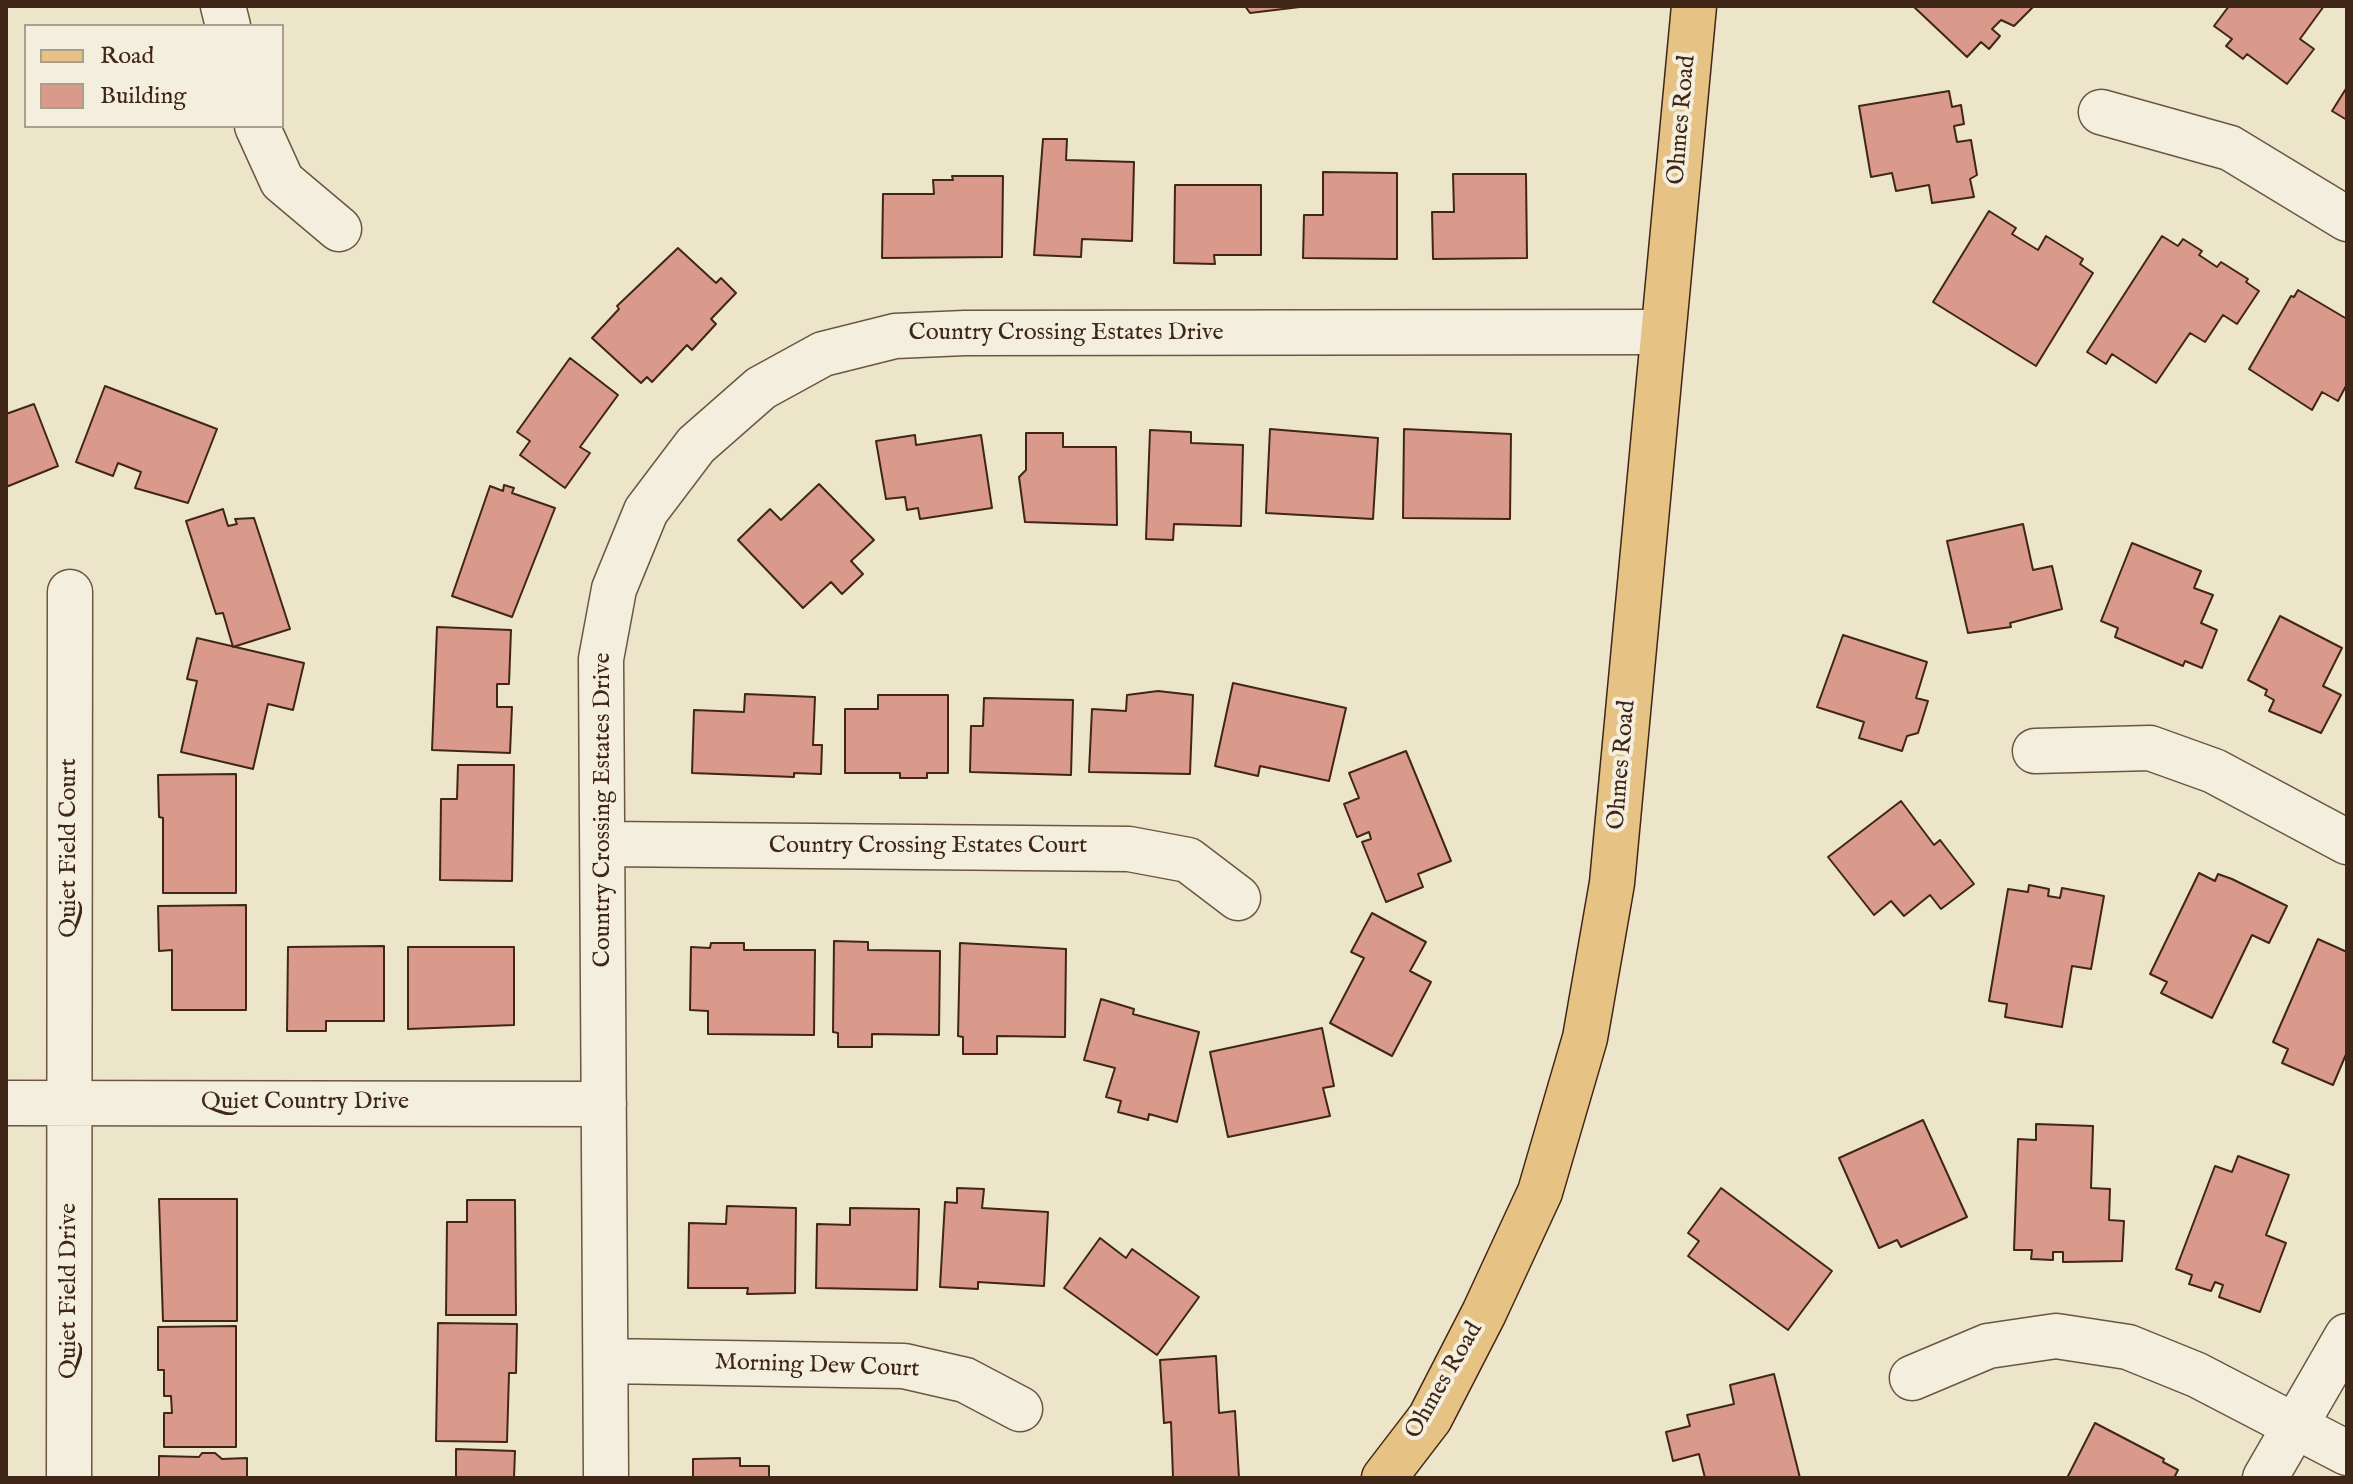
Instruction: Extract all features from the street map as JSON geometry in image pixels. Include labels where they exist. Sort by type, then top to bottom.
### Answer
[{"type":"main road","name":"Ohmes Road","points":[[1384,1478],[1430,1418],[1484,1313],[1540,1192],[1585,1038],[1612,883],[1694,6]]},
{"type":"street","points":[[2101,112],[2230,148],[2347,219]]},
{"type":"street","points":[[258,128],[282,181],[339,229]]},
{"type":"street","name":"Country Crossing Estates Drive","points":[[606,1478],[601,659],[614,589],[646,511],[696,445],[761,388],[823,354],[895,336],[965,333],[1663,332]]},
{"type":"street","name":"Quiet Field Court","points":[[70,592],[71,1103]]},
{"type":"street","points":[[2035,751],[2150,748],[2214,771],[2347,842]]},
{"type":"street","name":"Country Crossing Estates Court","points":[[604,844],[1129,849],[1188,860],[1238,898]]},
{"type":"street","name":"Quiet Country Drive","points":[[6,1103],[604,1104]]},
{"type":"street","name":"Quiet Field Drive","points":[[69,1478],[71,1103]]},
{"type":"street","points":[[1912,1378],[1988,1346],[2056,1336],[2128,1347],[2197,1375],[2347,1453]]},
{"type":"street","points":[[2265,1478],[2347,1336]]},
{"type":"street","name":"Morning Dew Court","points":[[606,1361],[904,1366],[965,1380],[1020,1409]]},
{"type":"building","points":[[1245,6],[1308,6],[1250,13]]},
{"type":"building","points":[[1913,6],[2034,6],[2014,26],[2001,20],[1992,29],[2000,36],[1989,49],[1981,42],[1967,57]]},
{"type":"building","points":[[2229,6],[2324,6],[2300,39],[2314,49],[2287,84],[2247,54],[2243,59],[2226,46],[2232,39],[2214,26]]},
{"type":"building","points":[[2347,87],[2347,120],[2332,111]]},
{"type":"building","points":[[1949,91],[1952,107],[1961,105],[1964,124],[1954,126],[1957,142],[1971,140],[1977,175],[1970,179],[1974,197],[1932,203],[1929,185],[1896,191],[1892,173],[1871,177],[1859,106]]},
{"type":"building","points":[[1043,139],[1067,139],[1066,160],[1134,162],[1132,241],[1082,239],[1081,257],[1034,255]]},
{"type":"building","points":[[1323,172],[1397,173],[1397,259],[1303,258],[1304,215],[1323,215]]},
{"type":"building","points":[[1453,174],[1526,174],[1527,258],[1433,259],[1432,212],[1454,212]]},
{"type":"building","points":[[952,176],[1003,176],[1002,257],[882,258],[883,194],[934,194],[933,180],[953,180]]},
{"type":"building","points":[[1175,185],[1261,185],[1261,255],[1214,255],[1215,264],[1174,263]]},
{"type":"building","points":[[1989,211],[2016,228],[2012,234],[2038,250],[2046,236],[2083,259],[2080,264],[2093,273],[2036,366],[1933,302]]},
{"type":"building","points":[[2162,236],[2178,246],[2183,239],[2202,251],[2199,255],[2217,267],[2221,262],[2248,279],[2246,282],[2259,291],[2237,324],[2223,315],[2205,342],[2190,333],[2156,383],[2112,354],[2106,364],[2087,352]]},
{"type":"building","points":[[678,248],[716,283],[721,278],[736,293],[711,319],[716,324],[692,350],[687,345],[652,382],[647,377],[641,383],[592,338],[619,309],[617,306]]},
{"type":"building","points":[[2298,290],[2347,319],[2347,384],[2338,401],[2322,392],[2312,410],[2249,369],[2291,296],[2294,297]]},
{"type":"building","points":[[570,358],[618,395],[580,447],[590,453],[565,488],[520,455],[530,441],[517,432]]},
{"type":"building","points":[[105,386],[217,429],[188,503],[135,488],[141,472],[118,463],[113,476],[76,462]]},
{"type":"building","points":[[34,404],[58,466],[6,487],[6,414]]},
{"type":"building","points":[[1270,429],[1378,438],[1373,519],[1266,513]]},
{"type":"building","points":[[1404,429],[1511,434],[1510,519],[1403,518]]},
{"type":"building","points":[[1150,430],[1191,432],[1191,443],[1243,445],[1241,526],[1174,524],[1173,540],[1146,539]]},
{"type":"building","points":[[1026,433],[1063,433],[1063,447],[1116,447],[1117,525],[1025,522],[1019,477],[1026,470]]},
{"type":"building","points":[[915,435],[916,445],[981,435],[992,508],[920,519],[918,508],[907,510],[905,497],[886,499],[876,441]]},
{"type":"building","points":[[819,484],[874,540],[851,561],[863,574],[842,594],[831,582],[803,608],[738,540],[770,509],[781,520]]},
{"type":"building","points":[[504,485],[514,488],[512,493],[555,508],[512,617],[452,596],[490,486],[503,491]]},
{"type":"building","points":[[223,509],[228,526],[237,524],[235,519],[254,518],[290,629],[233,647],[223,613],[216,614],[186,521]]},
{"type":"building","points":[[2023,524],[2033,570],[2052,566],[2062,609],[2010,623],[2011,627],[1968,633],[1947,541]]},
{"type":"building","points":[[2132,543],[2201,571],[2194,588],[2213,595],[2201,623],[2217,630],[2202,668],[2185,661],[2183,666],[2115,637],[2118,628],[2101,621]]},
{"type":"building","points":[[2280,616],[2342,648],[2323,686],[2341,695],[2321,733],[2269,711],[2274,700],[2265,695],[2267,690],[2248,680]]},
{"type":"building","points":[[437,627],[511,630],[509,684],[497,684],[497,707],[512,707],[510,753],[432,750]]},
{"type":"building","points":[[1843,635],[1927,662],[1916,698],[1928,701],[1918,733],[1907,736],[1902,751],[1859,738],[1864,722],[1817,707]]},
{"type":"building","points":[[197,638],[304,663],[293,710],[268,704],[253,769],[181,752],[197,681],[187,679]]},
{"type":"building","points":[[1233,683],[1346,708],[1329,781],[1260,766],[1258,776],[1215,766]]},
{"type":"building","points":[[1158,691],[1193,695],[1190,774],[1089,772],[1092,709],[1126,711],[1127,695]]},
{"type":"building","points":[[745,694],[815,697],[813,745],[822,745],[821,774],[794,773],[794,777],[692,773],[694,710],[744,712]]},
{"type":"building","points":[[878,695],[948,695],[948,773],[927,773],[927,778],[900,778],[900,773],[845,773],[845,709],[878,709]]},
{"type":"building","points":[[984,698],[1073,700],[1071,775],[970,772],[971,726],[983,726]]},
{"type":"building","points":[[1406,751],[1451,861],[1418,874],[1423,887],[1386,902],[1362,842],[1371,839],[1369,832],[1357,837],[1344,804],[1359,798],[1349,773]]},
{"type":"building","points":[[458,765],[514,765],[512,881],[440,880],[441,799],[457,799]]},
{"type":"building","points":[[236,774],[236,893],[163,893],[163,818],[159,817],[158,775]]},
{"type":"building","points":[[1901,801],[1934,845],[1940,840],[1974,884],[1941,909],[1930,895],[1904,916],[1891,901],[1874,915],[1828,857]]},
{"type":"building","points":[[2199,873],[2215,881],[2218,874],[2232,879],[2287,906],[2269,943],[2252,935],[2212,1018],[2161,993],[2167,982],[2150,974]]},
{"type":"building","points":[[2029,885],[2049,889],[2048,896],[2060,898],[2062,888],[2104,896],[2091,969],[2072,966],[2062,1027],[2005,1017],[2007,1004],[1989,1001],[2008,889],[2028,892]]},
{"type":"building","points":[[246,905],[246,1010],[172,1010],[172,950],[159,951],[158,906]]},
{"type":"building","points":[[1372,913],[1426,942],[1410,971],[1431,982],[1392,1056],[1330,1023],[1364,958],[1351,952]]},
{"type":"building","points":[[2318,939],[2347,952],[2347,1052],[2333,1085],[2282,1063],[2288,1049],[2273,1042]]},
{"type":"building","points":[[834,941],[868,942],[868,950],[940,951],[939,1035],[872,1034],[872,1047],[838,1047],[838,1033],[833,1032]]},
{"type":"building","points":[[711,943],[744,943],[744,950],[815,950],[814,1035],[708,1034],[708,1011],[690,1010],[691,947],[710,948]]},
{"type":"building","points":[[960,943],[1066,949],[1065,1037],[997,1036],[997,1054],[963,1054],[963,1037],[958,1036]]},
{"type":"building","points":[[384,946],[384,1021],[326,1021],[326,1031],[287,1031],[288,947]]},
{"type":"building","points":[[408,947],[514,947],[514,1025],[408,1029]]},
{"type":"building","points":[[1101,999],[1134,1009],[1133,1014],[1199,1032],[1177,1122],[1149,1114],[1148,1120],[1118,1112],[1121,1101],[1106,1097],[1115,1068],[1084,1060]]},
{"type":"building","points":[[1322,1028],[1334,1086],[1323,1088],[1330,1116],[1228,1137],[1210,1052]]},
{"type":"building","points":[[1923,1120],[1967,1217],[1901,1247],[1897,1240],[1879,1248],[1839,1158]]},
{"type":"building","points":[[2036,1124],[2093,1126],[2091,1188],[2110,1189],[2109,1220],[2124,1221],[2122,1261],[2063,1262],[2063,1252],[2053,1252],[2053,1260],[2031,1259],[2032,1250],[2014,1250],[2018,1139],[2036,1140]]},
{"type":"building","points":[[2238,1156],[2289,1175],[2266,1235],[2286,1243],[2260,1312],[2219,1297],[2223,1285],[2215,1282],[2211,1291],[2189,1284],[2192,1275],[2176,1269],[2215,1166],[2232,1172]]},
{"type":"building","points":[[957,1188],[984,1189],[982,1208],[1048,1212],[1044,1286],[978,1282],[978,1289],[940,1287],[945,1202],[957,1203]]},
{"type":"building","points":[[1721,1188],[1832,1271],[1788,1330],[1688,1256],[1699,1241],[1688,1233]]},
{"type":"building","points":[[159,1199],[237,1199],[237,1321],[163,1321]]},
{"type":"building","points":[[467,1200],[515,1200],[516,1315],[446,1315],[447,1222],[467,1222]]},
{"type":"building","points":[[727,1206],[796,1208],[795,1293],[747,1294],[748,1288],[688,1288],[689,1223],[726,1224]]},
{"type":"building","points":[[850,1208],[919,1209],[917,1290],[816,1288],[817,1224],[850,1225]]},
{"type":"building","points":[[1100,1238],[1126,1258],[1132,1249],[1199,1297],[1157,1355],[1064,1288]]},
{"type":"building","points":[[438,1323],[517,1324],[516,1373],[509,1373],[507,1442],[436,1441]]},
{"type":"building","points":[[236,1326],[236,1447],[164,1447],[164,1413],[172,1413],[171,1396],[164,1396],[164,1370],[158,1370],[158,1327]]},
{"type":"building","points":[[1216,1356],[1219,1413],[1235,1411],[1239,1478],[1173,1477],[1171,1422],[1164,1423],[1160,1360]]},
{"type":"building","points":[[1774,1374],[1800,1478],[1705,1478],[1699,1454],[1673,1461],[1666,1432],[1690,1426],[1687,1415],[1734,1404],[1730,1385]]},
{"type":"building","points":[[2095,1423],[2164,1459],[2163,1462],[2178,1470],[2174,1478],[2067,1478]]},
{"type":"building","points":[[456,1449],[515,1451],[514,1478],[456,1478]]},
{"type":"building","points":[[202,1453],[215,1453],[222,1459],[247,1458],[247,1478],[159,1478],[159,1456],[199,1457]]},
{"type":"building","points":[[740,1458],[740,1466],[769,1466],[769,1478],[693,1478],[693,1459]]}]
